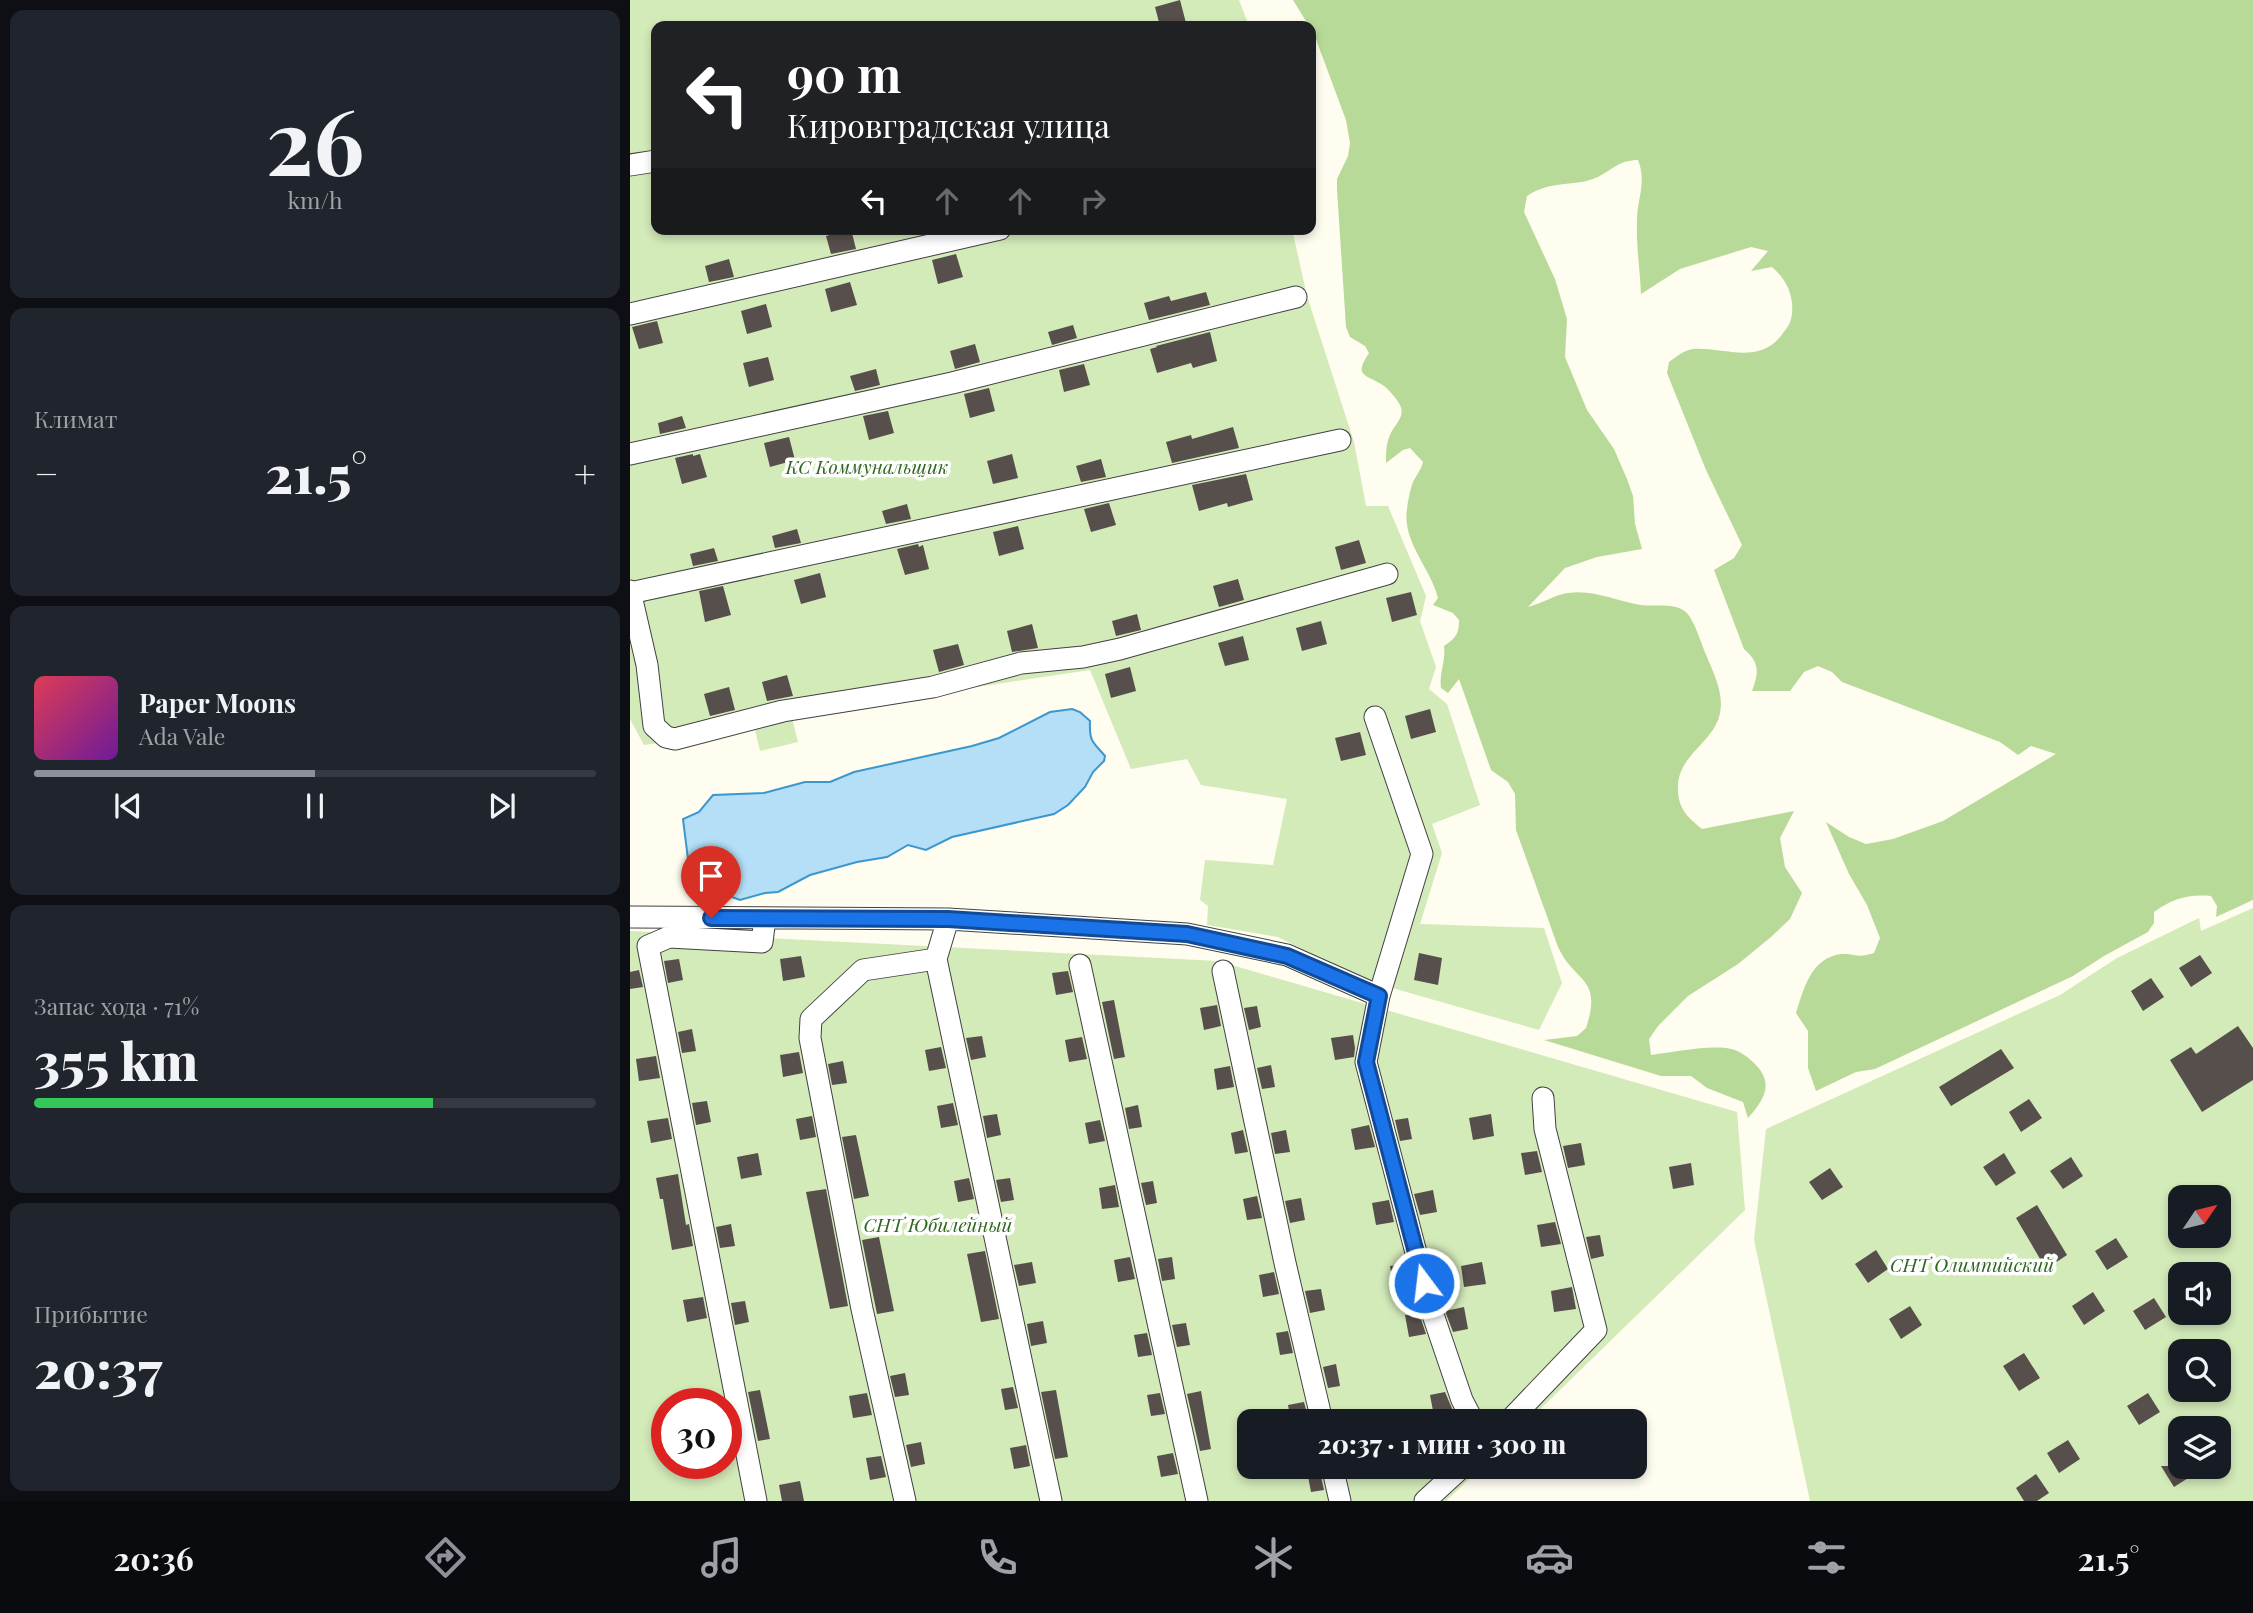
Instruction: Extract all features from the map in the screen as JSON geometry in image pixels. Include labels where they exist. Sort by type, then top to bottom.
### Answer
[{"type":"street","points":[[630,165],[651,162]]},
{"type":"street","points":[[630,314],[974,235]]},
{"type":"street","points":[[630,454],[952,383],[1296,297]]},
{"type":"street","points":[[1339,440],[630,592],[647,665],[654,726],[666,737],[675,739],[795,708],[933,687],[1021,663],[1083,657],[1387,574]]},
{"type":"street","points":[[1375,717],[1422,854],[1379,996],[1366,1062],[1430,1307],[1467,1409]]},
{"type":"street","points":[[630,917],[948,919],[1187,934],[1287,956],[1379,996]]},
{"type":"street","points":[[755,1501],[648,946],[669,937],[762,942],[765,918]]},
{"type":"street","points":[[948,919],[936,959],[1051,1501]]},
{"type":"street","points":[[905,1501],[854,1268],[810,1038],[811,1019],[863,970],[936,959]]},
{"type":"street","points":[[1080,965],[1197,1501]]},
{"type":"street","points":[[1223,971],[1319,1409]]},
{"type":"street","points":[[1520,1409],[1596,1330],[1545,1129],[1543,1098]]},
{"type":"street","points":[[1335,1479],[1340,1501]]},
{"type":"street","points":[[1425,1501],[1449,1479]]},
{"type":"green space","name":"КС Коммунальщик","points":[[630,0],[1239,0],[1247,21],[651,21],[651,235],[1293,235],[1307,296],[1354,442],[1366,506],[1388,506],[1426,596],[1420,621],[1436,667],[1429,689],[1447,704],[1480,805],[1432,824],[1442,853],[1420,924],[1544,928],[1562,983],[1539,1030],[1361,979],[1278,937],[1207,925],[1208,906],[1200,900],[1205,860],[1273,865],[1287,799],[1201,785],[1187,759],[1131,769],[1090,670],[792,718],[798,742],[760,751],[755,730],[644,745],[630,719]]},
{"type":"green space","points":[[1293,0],[2253,0],[2253,900],[2216,917],[2217,906],[2211,896],[2188,897],[2167,904],[2154,912],[2154,923],[2148,932],[2073,976],[1875,1069],[1856,1072],[1816,1091],[1808,1068],[1808,1031],[1796,1013],[1806,984],[1822,961],[1841,954],[1860,956],[1874,953],[1880,938],[1867,905],[1849,874],[1826,822],[1866,844],[1893,839],[1943,821],[2056,754],[2031,746],[2018,755],[2000,742],[1842,682],[1832,672],[1818,666],[1804,672],[1790,691],[1752,691],[1757,668],[1744,649],[1714,570],[1734,558],[1742,545],[1706,470],[1667,373],[1669,362],[1690,350],[1753,352],[1774,343],[1791,320],[1790,294],[1785,282],[1772,267],[1751,271],[1768,251],[1751,247],[1680,269],[1641,294],[1637,213],[1642,176],[1638,160],[1632,160],[1589,180],[1554,185],[1536,191],[1527,196],[1524,212],[1555,279],[1567,319],[1565,357],[1587,410],[1614,449],[1627,479],[1633,496],[1635,524],[1642,549],[1597,557],[1565,568],[1528,607],[1563,594],[1577,592],[1641,605],[1677,607],[1687,613],[1696,628],[1715,677],[1721,706],[1717,723],[1690,756],[1680,774],[1678,793],[1681,805],[1702,829],[1794,811],[1780,838],[1785,867],[1802,893],[1790,919],[1738,964],[1688,996],[1649,1039],[1651,1055],[1717,1048],[1742,1053],[1760,1070],[1766,1084],[1759,1105],[1748,1118],[1743,1102],[1707,1088],[1691,1076],[1661,1076],[1544,1040],[1577,1036],[1586,1028],[1591,999],[1589,989],[1558,947],[1516,830],[1515,794],[1508,782],[1491,770],[1459,679],[1448,693],[1441,688],[1444,646],[1456,635],[1459,620],[1453,613],[1433,605],[1438,598],[1409,532],[1409,495],[1423,462],[1410,448],[1386,463],[1388,441],[1402,413],[1400,405],[1386,388],[1363,373],[1362,366],[1369,353],[1365,346],[1350,337],[1346,327],[1337,179],[1348,156],[1350,143],[1346,120],[1316,39],[1316,21],[1306,21]]},
{"type":"green space","name":"СНТ Олимпийский","points":[[2253,908],[2253,1501],[1810,1501],[1754,1240],[1766,1129],[2060,995],[2117,958],[2199,918],[2201,931]]},
{"type":"green space","name":"СНТ Юбилейный","points":[[630,931],[1218,961],[1737,1112],[1745,1210],[1540,1409],[1237,1409],[1237,1479],[1469,1479],[1446,1501],[630,1501]]},
{"type":"water","points":[[1072,709],[1090,721],[1093,741],[1105,756],[1085,787],[1068,805],[1054,814],[952,837],[926,850],[908,845],[887,857],[810,875],[778,892],[740,900],[721,893],[696,890],[691,883],[683,819],[699,812],[713,795],[764,793],[805,782],[830,782],[854,772],[999,738],[1050,712]]},
{"type":"building","points":[[1180,0],[1185,21],[1159,21],[1155,7]]},
{"type":"building","points":[[852,235],[856,249],[831,254],[826,236]]},
{"type":"building","points":[[956,254],[963,277],[938,284],[932,260]]},
{"type":"building","points":[[729,259],[734,277],[709,282],[705,266]]},
{"type":"building","points":[[850,282],[857,305],[831,312],[825,289]]},
{"type":"building","points":[[1206,292],[1210,305],[1149,320],[1144,303],[1169,296],[1171,301]]},
{"type":"building","points":[[766,304],[772,327],[747,334],[741,311]]},
{"type":"building","points":[[657,321],[663,343],[639,349],[632,327]]},
{"type":"building","points":[[1073,325],[1077,338],[1052,345],[1048,332]]},
{"type":"building","points":[[1210,332],[1217,361],[1193,368],[1191,363],[1157,373],[1150,349]]},
{"type":"building","points":[[975,344],[980,362],[955,369],[950,351]]},
{"type":"building","points":[[768,357],[774,380],[749,387],[743,363]]},
{"type":"building","points":[[1084,364],[1090,385],[1064,392],[1059,370]]},
{"type":"building","points":[[876,369],[880,385],[855,391],[850,376]]},
{"type":"building","points":[[989,388],[995,411],[970,418],[964,394]]},
{"type":"building","points":[[888,411],[894,433],[869,440],[863,416]]},
{"type":"building","points":[[682,416],[686,428],[660,434],[658,423]]},
{"type":"building","points":[[1233,427],[1239,448],[1172,463],[1166,442],[1191,435],[1192,439]]},
{"type":"building","points":[[789,437],[795,460],[770,467],[764,443]]},
{"type":"building","points":[[700,454],[707,477],[682,484],[675,458]]},
{"type":"building","points":[[1012,454],[1018,478],[993,484],[987,461]]},
{"type":"building","points":[[1101,459],[1106,477],[1081,482],[1076,466]]},
{"type":"building","points":[[1246,474],[1253,500],[1228,507],[1227,503],[1199,511],[1192,485]]},
{"type":"building","points":[[1109,503],[1116,525],[1091,532],[1084,509]]},
{"type":"building","points":[[907,504],[911,519],[886,524],[882,511]]},
{"type":"building","points":[[1018,526],[1024,549],[999,556],[993,532]]},
{"type":"building","points":[[797,529],[801,543],[775,548],[772,536]]},
{"type":"building","points":[[1359,540],[1366,563],[1341,570],[1335,547]]},
{"type":"building","points":[[918,544],[919,547],[923,545],[929,569],[905,575],[897,549]]},
{"type":"building","points":[[714,548],[718,561],[693,566],[690,554]]},
{"type":"building","points":[[820,573],[826,597],[801,604],[794,580]]},
{"type":"building","points":[[1238,579],[1244,600],[1219,607],[1213,586]]},
{"type":"building","points":[[723,586],[731,615],[705,622],[699,591]]},
{"type":"building","points":[[1411,592],[1417,615],[1392,622],[1386,598]]},
{"type":"building","points":[[1137,614],[1141,630],[1116,636],[1112,621]]},
{"type":"building","points":[[1321,621],[1327,644],[1302,651],[1296,628]]},
{"type":"building","points":[[1032,624],[1038,648],[1012,652],[1007,631]]},
{"type":"building","points":[[1243,636],[1249,660],[1225,666],[1218,643]]},
{"type":"building","points":[[958,644],[964,665],[939,672],[933,650]]},
{"type":"building","points":[[1130,667],[1136,691],[1111,698],[1105,674]]},
{"type":"building","points":[[787,675],[793,696],[767,701],[762,682]]},
{"type":"building","points":[[729,687],[735,710],[710,716],[704,694]]},
{"type":"building","points":[[1430,709],[1436,732],[1411,739],[1405,716]]},
{"type":"building","points":[[1360,732],[1366,755],[1341,761],[1335,738]]},
{"type":"building","points":[[1419,953],[1442,958],[1438,985],[1414,980]]},
{"type":"building","points":[[2200,955],[2212,973],[2191,987],[2179,968]]},
{"type":"building","points":[[801,956],[805,977],[783,981],[780,959]]},
{"type":"building","points":[[679,959],[683,980],[668,983],[664,961]]},
{"type":"building","points":[[639,970],[643,987],[630,989],[630,972]]},
{"type":"building","points":[[1068,971],[1073,992],[1056,995],[1052,973]]},
{"type":"building","points":[[2151,978],[2164,997],[2143,1011],[2131,991]]},
{"type":"building","points":[[1114,1000],[1125,1057],[1114,1059],[1102,1002]]},
{"type":"building","points":[[1217,1005],[1221,1026],[1204,1030],[1200,1008]]},
{"type":"building","points":[[1257,1006],[1261,1027],[1249,1030],[1244,1008]]},
{"type":"building","points":[[2238,1026],[2253,1048],[2253,1080],[2202,1112],[2170,1060],[2191,1047],[2196,1054]]},
{"type":"building","points":[[692,1029],[696,1051],[682,1053],[678,1032]]},
{"type":"building","points":[[1353,1035],[1354,1057],[1335,1060],[1331,1038]]},
{"type":"building","points":[[982,1036],[986,1057],[971,1060],[966,1038]]},
{"type":"building","points":[[1082,1037],[1087,1059],[1069,1062],[1065,1040]]},
{"type":"building","points":[[941,1047],[946,1068],[929,1071],[925,1050]]},
{"type":"building","points":[[2001,1049],[2014,1068],[1951,1106],[1939,1087]]},
{"type":"building","points":[[799,1052],[803,1073],[783,1077],[780,1055]]},
{"type":"building","points":[[656,1056],[660,1078],[639,1081],[636,1059]]},
{"type":"building","points":[[843,1061],[847,1083],[832,1085],[828,1064]]},
{"type":"building","points":[[1271,1065],[1275,1087],[1262,1089],[1257,1068]]},
{"type":"building","points":[[1230,1066],[1234,1087],[1217,1090],[1214,1069]]},
{"type":"building","points":[[2029,1099],[2042,1118],[2021,1132],[2009,1112]]},
{"type":"building","points":[[707,1101],[711,1122],[696,1125],[692,1103]]},
{"type":"building","points":[[953,1103],[958,1125],[941,1128],[937,1106]]},
{"type":"building","points":[[1138,1105],[1142,1127],[1129,1129],[1125,1108]]},
{"type":"building","points":[[997,1114],[1001,1135],[987,1138],[983,1116]]},
{"type":"building","points":[[1491,1114],[1494,1136],[1473,1140],[1469,1118]]},
{"type":"building","points":[[812,1116],[816,1137],[800,1140],[796,1119]]},
{"type":"building","points":[[668,1118],[672,1139],[651,1143],[647,1121]]},
{"type":"building","points":[[1408,1118],[1412,1139],[1400,1141],[1395,1120]]},
{"type":"building","points":[[1100,1120],[1105,1141],[1089,1144],[1085,1123]]},
{"type":"building","points":[[1369,1125],[1375,1147],[1355,1150],[1351,1129]]},
{"type":"building","points":[[1243,1130],[1248,1152],[1235,1154],[1231,1133]]},
{"type":"building","points":[[1286,1130],[1290,1152],[1275,1154],[1271,1133]]},
{"type":"building","points":[[856,1135],[869,1196],[854,1199],[842,1137]]},
{"type":"building","points":[[1581,1143],[1585,1165],[1568,1168],[1563,1146]]},
{"type":"building","points":[[1537,1151],[1542,1172],[1525,1175],[1521,1153]]},
{"type":"building","points":[[758,1153],[762,1175],[741,1179],[737,1157]]},
{"type":"building","points":[[2004,1153],[2016,1173],[1996,1186],[1983,1167]]},
{"type":"building","points":[[2071,1157],[2083,1176],[2063,1189],[2050,1171]]},
{"type":"building","points":[[1691,1163],[1694,1185],[1673,1189],[1669,1167]]},
{"type":"building","points":[[1830,1168],[1843,1187],[1822,1200],[1809,1182]]},
{"type":"building","points":[[678,1174],[686,1225],[689,1224],[693,1246],[672,1250],[663,1199],[660,1199],[656,1178]]},
{"type":"building","points":[[969,1178],[974,1199],[958,1202],[954,1181]]},
{"type":"building","points":[[1010,1178],[1014,1200],[1001,1202],[996,1180]]},
{"type":"building","points":[[1153,1181],[1157,1203],[1146,1205],[1141,1183]]},
{"type":"building","points":[[1115,1185],[1119,1207],[1102,1209],[1099,1188]]},
{"type":"building","points":[[826,1189],[848,1306],[830,1309],[806,1192]]},
{"type":"building","points":[[1433,1190],[1437,1212],[1420,1215],[1414,1194]]},
{"type":"building","points":[[1257,1196],[1262,1218],[1247,1220],[1243,1199]]},
{"type":"building","points":[[1301,1198],[1305,1220],[1290,1223],[1285,1201]]},
{"type":"building","points":[[1389,1200],[1394,1222],[1376,1225],[1372,1203]]},
{"type":"building","points":[[2037,1205],[2067,1255],[2046,1269],[2016,1218]]},
{"type":"building","points":[[1555,1222],[1561,1244],[1541,1247],[1537,1225]]},
{"type":"building","points":[[731,1224],[735,1246],[720,1248],[716,1227]]},
{"type":"building","points":[[1600,1235],[1604,1256],[1591,1259],[1586,1237]]},
{"type":"building","points":[[879,1237],[894,1311],[877,1314],[862,1240]]},
{"type":"building","points":[[2116,1238],[2128,1257],[2107,1270],[2095,1251]]},
{"type":"building","points":[[1876,1250],[1888,1269],[1868,1283],[1855,1264]]},
{"type":"building","points":[[985,1251],[999,1319],[981,1322],[967,1254]]},
{"type":"building","points":[[1130,1257],[1135,1279],[1118,1282],[1114,1260]]},
{"type":"building","points":[[1172,1257],[1175,1279],[1162,1281],[1158,1259]]},
{"type":"building","points":[[1032,1262],[1036,1283],[1019,1286],[1014,1265]]},
{"type":"building","points":[[1482,1262],[1486,1284],[1464,1287],[1461,1266]]},
{"type":"building","points":[[1405,1264],[1411,1285],[1394,1288],[1390,1266]]},
{"type":"building","points":[[1274,1272],[1279,1294],[1263,1297],[1259,1275]]},
{"type":"building","points":[[1572,1287],[1576,1309],[1554,1312],[1551,1291]]},
{"type":"building","points":[[1321,1289],[1325,1310],[1310,1313],[1305,1291]]},
{"type":"building","points":[[2093,1292],[2105,1311],[2084,1325],[2072,1306]]},
{"type":"building","points":[[703,1297],[707,1318],[687,1322],[683,1300]]},
{"type":"building","points":[[2154,1298],[2166,1317],[2145,1330],[2133,1311]]},
{"type":"building","points":[[745,1301],[749,1322],[735,1325],[731,1303]]},
{"type":"building","points":[[1910,1306],[1922,1325],[1901,1339],[1889,1319]]},
{"type":"building","points":[[1464,1307],[1468,1329],[1453,1332],[1445,1311]]},
{"type":"building","points":[[1419,1313],[1426,1334],[1409,1337],[1405,1315]]},
{"type":"building","points":[[1043,1321],[1047,1343],[1031,1346],[1027,1324]]},
{"type":"building","points":[[1186,1323],[1190,1345],[1177,1347],[1172,1325]]},
{"type":"building","points":[[1288,1331],[1293,1353],[1280,1355],[1276,1333]]},
{"type":"building","points":[[1147,1333],[1152,1355],[1138,1357],[1134,1335]]},
{"type":"building","points":[[2024,1353],[2040,1378],[2019,1391],[2003,1366]]},
{"type":"building","points":[[1336,1364],[1340,1386],[1328,1388],[1323,1367]]},
{"type":"building","points":[[905,1373],[909,1395],[895,1397],[890,1376]]},
{"type":"building","points":[[1013,1387],[1018,1408],[1005,1410],[1001,1389]]},
{"type":"building","points":[[760,1390],[770,1439],[758,1441],[748,1392]]},
{"type":"building","points":[[1056,1390],[1068,1457],[1055,1459],[1041,1392]]},
{"type":"building","points":[[1201,1391],[1211,1449],[1200,1451],[1187,1394]]},
{"type":"building","points":[[1445,1392],[1452,1409],[1433,1409],[1430,1395]]},
{"type":"building","points":[[867,1393],[872,1415],[853,1418],[849,1396]]},
{"type":"building","points":[[1160,1393],[1165,1414],[1151,1416],[1147,1395]]},
{"type":"building","points":[[2148,1393],[2160,1412],[2139,1425],[2127,1406]]},
{"type":"building","points":[[1304,1402],[1306,1409],[1289,1409],[1288,1405]]},
{"type":"building","points":[[2068,1440],[2080,1459],[2059,1473],[2047,1453]]},
{"type":"building","points":[[921,1442],[925,1464],[911,1467],[906,1445]]},
{"type":"building","points":[[1026,1445],[1030,1466],[1014,1469],[1010,1448]]},
{"type":"building","points":[[1173,1453],[1178,1474],[1161,1477],[1157,1456]]},
{"type":"building","points":[[881,1456],[886,1477],[870,1480],[866,1458]]},
{"type":"building","points":[[2161,1466],[2168,1466],[2168,1477]]},
{"type":"building","points":[[2036,1474],[2049,1493],[2037,1501],[2024,1501],[2016,1488]]},
{"type":"building","points":[[1309,1479],[1322,1479],[1324,1490],[1311,1492]]},
{"type":"building","points":[[2169,1479],[2187,1479],[2174,1487]]},
{"type":"building","points":[[800,1481],[804,1501],[782,1501],[779,1485]]},
{"type":"route","points":[[711,918],[948,919],[1187,934],[1287,956],[1379,996],[1366,1062],[1424,1283]]}]
